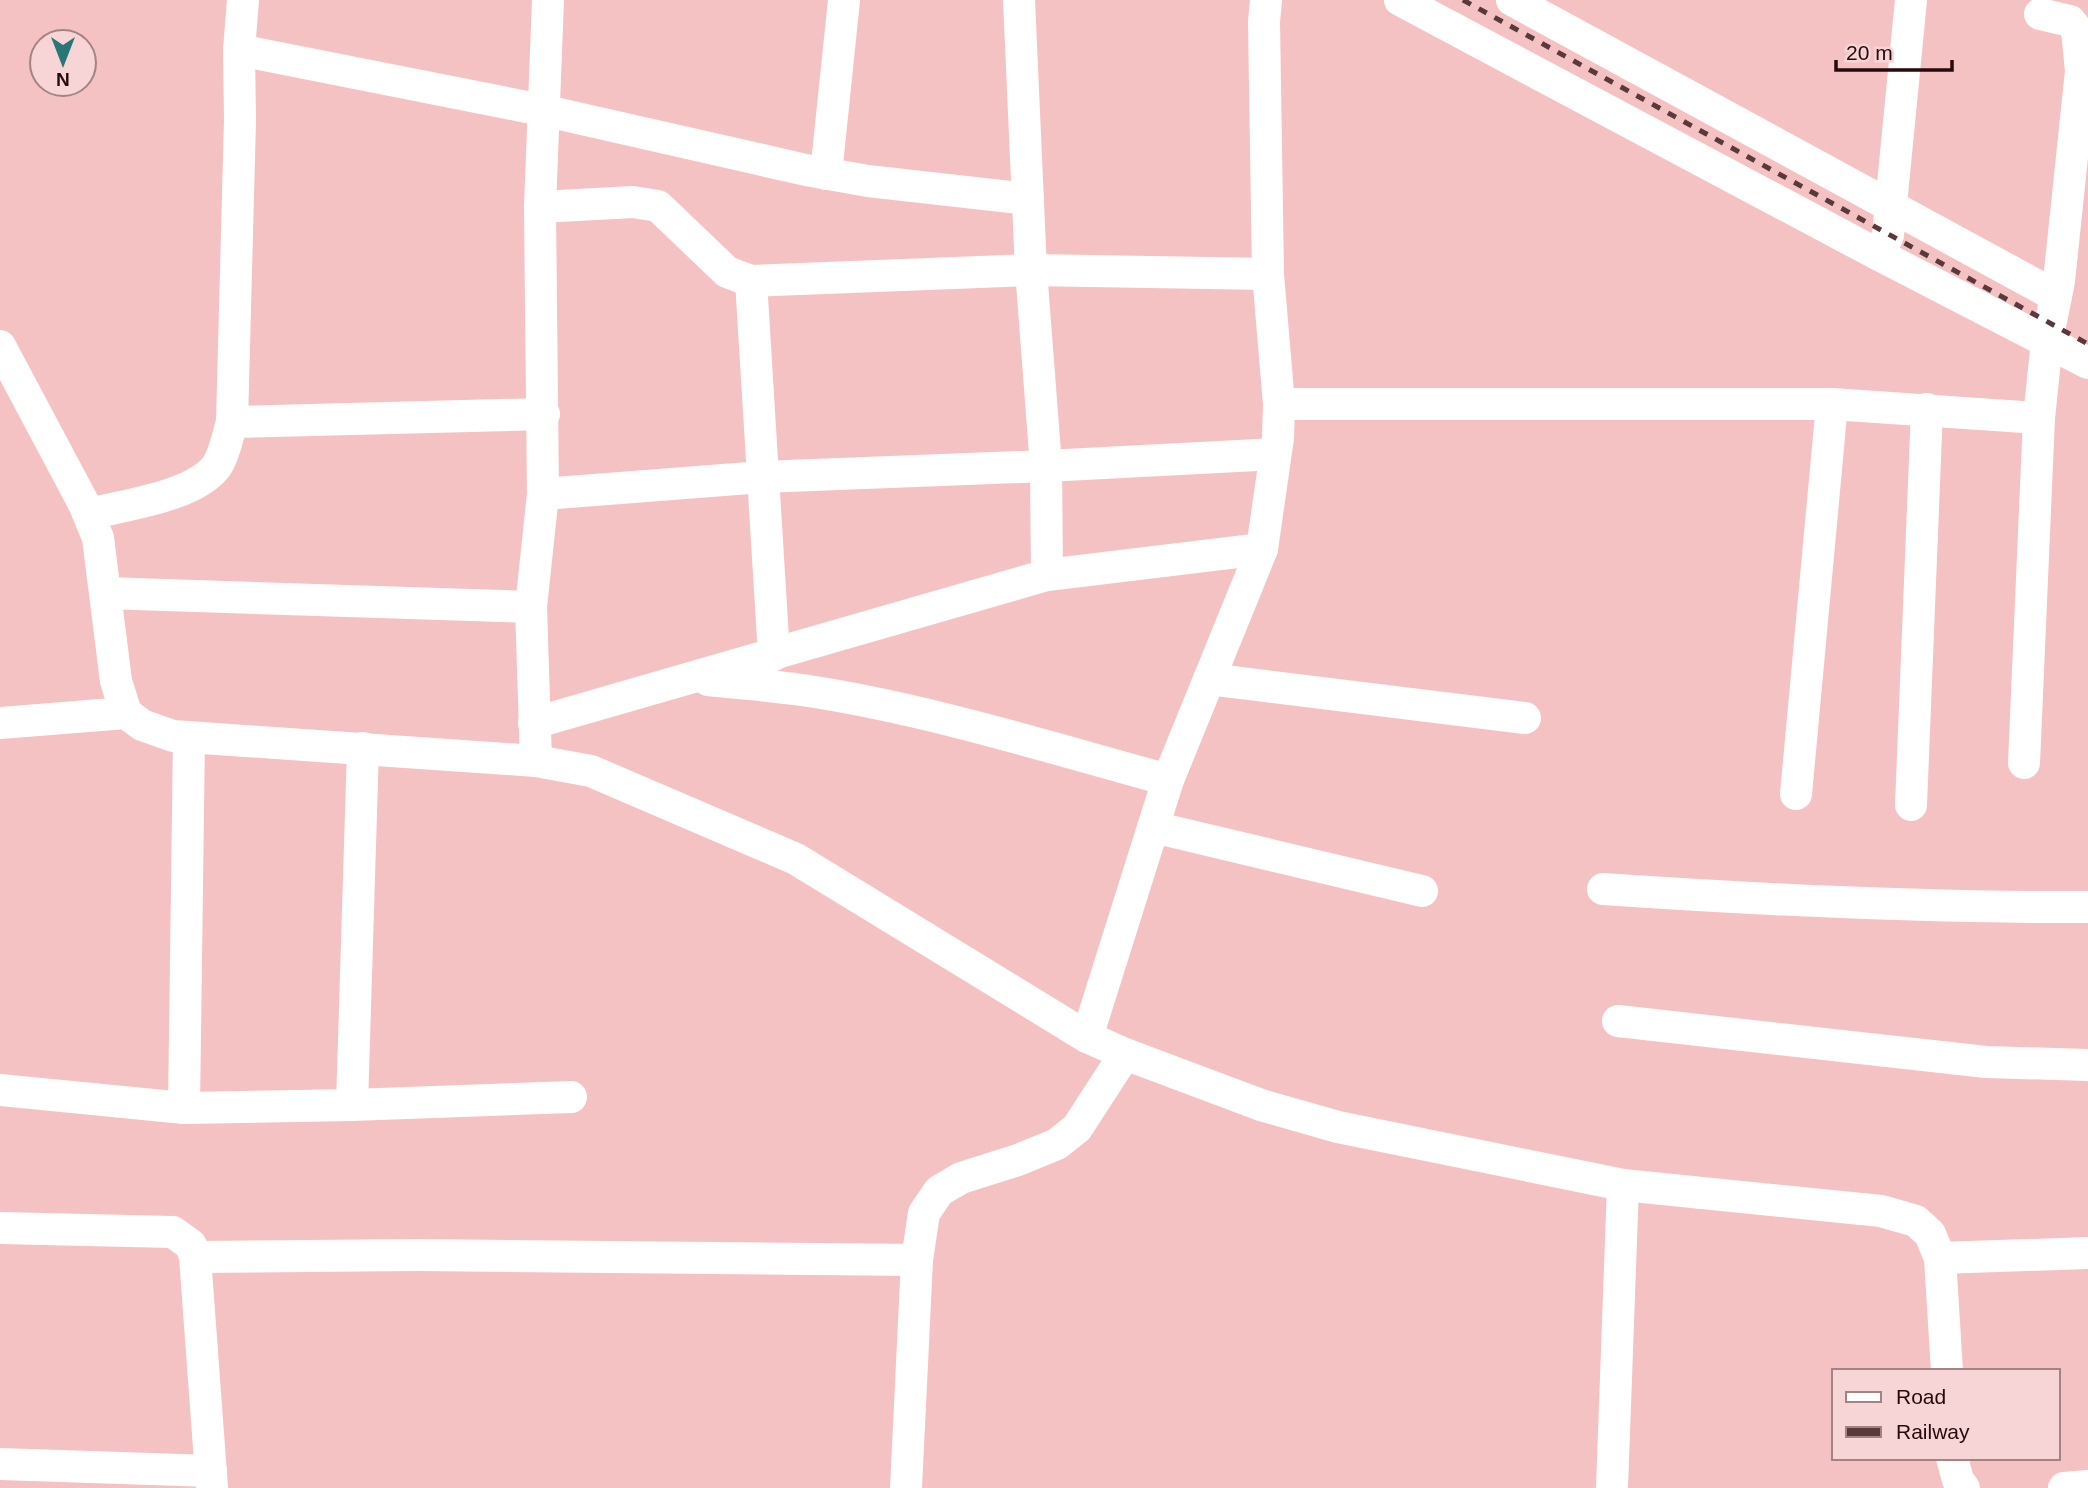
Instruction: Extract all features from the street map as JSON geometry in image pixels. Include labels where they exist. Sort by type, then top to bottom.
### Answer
[{"type":"street","points":[[89,514],[176,491],[202,480],[218,463],[232,422],[240,120],[239,50],[243,0]]},
{"type":"street","points":[[536,761],[531,607],[543,494],[540,207],[548,0]]},
{"type":"street","points":[[826,174],[844,0]]},
{"type":"street","points":[[1019,0],[1031,270],[1046,467],[1047,575]]},
{"type":"street","points":[[1087,1037],[1168,780],[1262,548],[1279,404],[1268,274],[1266,0]]},
{"type":"street","points":[[1400,0],[2088,363]]},
{"type":"street","points":[[1512,0],[1891,208],[2068,285]]},
{"type":"street","points":[[1879,255],[1888,235],[1911,0]]},
{"type":"street","points":[[2025,762],[2039,418],[2047,341],[2068,285],[2081,71],[2077,30],[2070,21],[2040,14]]},
{"type":"street","points":[[239,50],[542,110],[826,174],[1028,199]]},
{"type":"street","points":[[540,207],[633,202],[658,206],[727,272],[751,281],[1031,270],[1268,274]]},
{"type":"street","points":[[751,281],[774,655]]},
{"type":"street","points":[[0,346],[89,514],[98,538],[116,681],[126,713],[142,725],[173,736],[536,761],[591,772],[796,859],[1087,1037],[1261,1105],[1338,1127],[1623,1185],[1881,1211],[1916,1221],[1930,1234],[1940,1258],[1947,1369]]},
{"type":"street","points":[[1279,404],[1832,404],[2039,418]]},
{"type":"street","points":[[1796,794],[1832,404]]},
{"type":"street","points":[[1911,806],[1927,410]]},
{"type":"street","points":[[232,422],[544,414]]},
{"type":"street","points":[[543,494],[762,477],[1046,467],[1275,454]]},
{"type":"street","points":[[534,723],[1047,575],[1262,548]]},
{"type":"street","points":[[105,593],[531,607]]},
{"type":"street","points":[[691,679],[813,691],[875,704],[951,721],[1168,780]]},
{"type":"street","points":[[1209,679],[1525,718]]},
{"type":"street","points":[[0,723],[126,713]]},
{"type":"street","points":[[184,1108],[189,737]]},
{"type":"street","points":[[352,1105],[363,748]]},
{"type":"street","points":[[1153,827],[1422,891]]},
{"type":"street","points":[[1603,889],[1765,900],[2088,907]]},
{"type":"street","points":[[1618,1021],[1986,1062],[2088,1065]]},
{"type":"street","points":[[906,1488],[917,1260],[924,1213],[939,1191],[961,1178],[1057,1144],[1077,1128],[1125,1054]]},
{"type":"street","points":[[0,1090],[184,1108],[571,1097]]},
{"type":"street","points":[[1612,1488],[1623,1185]]},
{"type":"street","points":[[0,1228],[173,1232],[191,1245],[195,1256],[211,1480],[0,1464]]},
{"type":"street","points":[[1940,1258],[2088,1253]]},
{"type":"street","points":[[195,1256],[417,1255],[917,1260]]},
{"type":"street","points":[[1953,1460],[1958,1480],[1964,1488]]},
{"type":"street","points":[[2064,1488],[2088,1486]]},
{"type":"railway","points":[[1463,0],[2088,344]]}]
